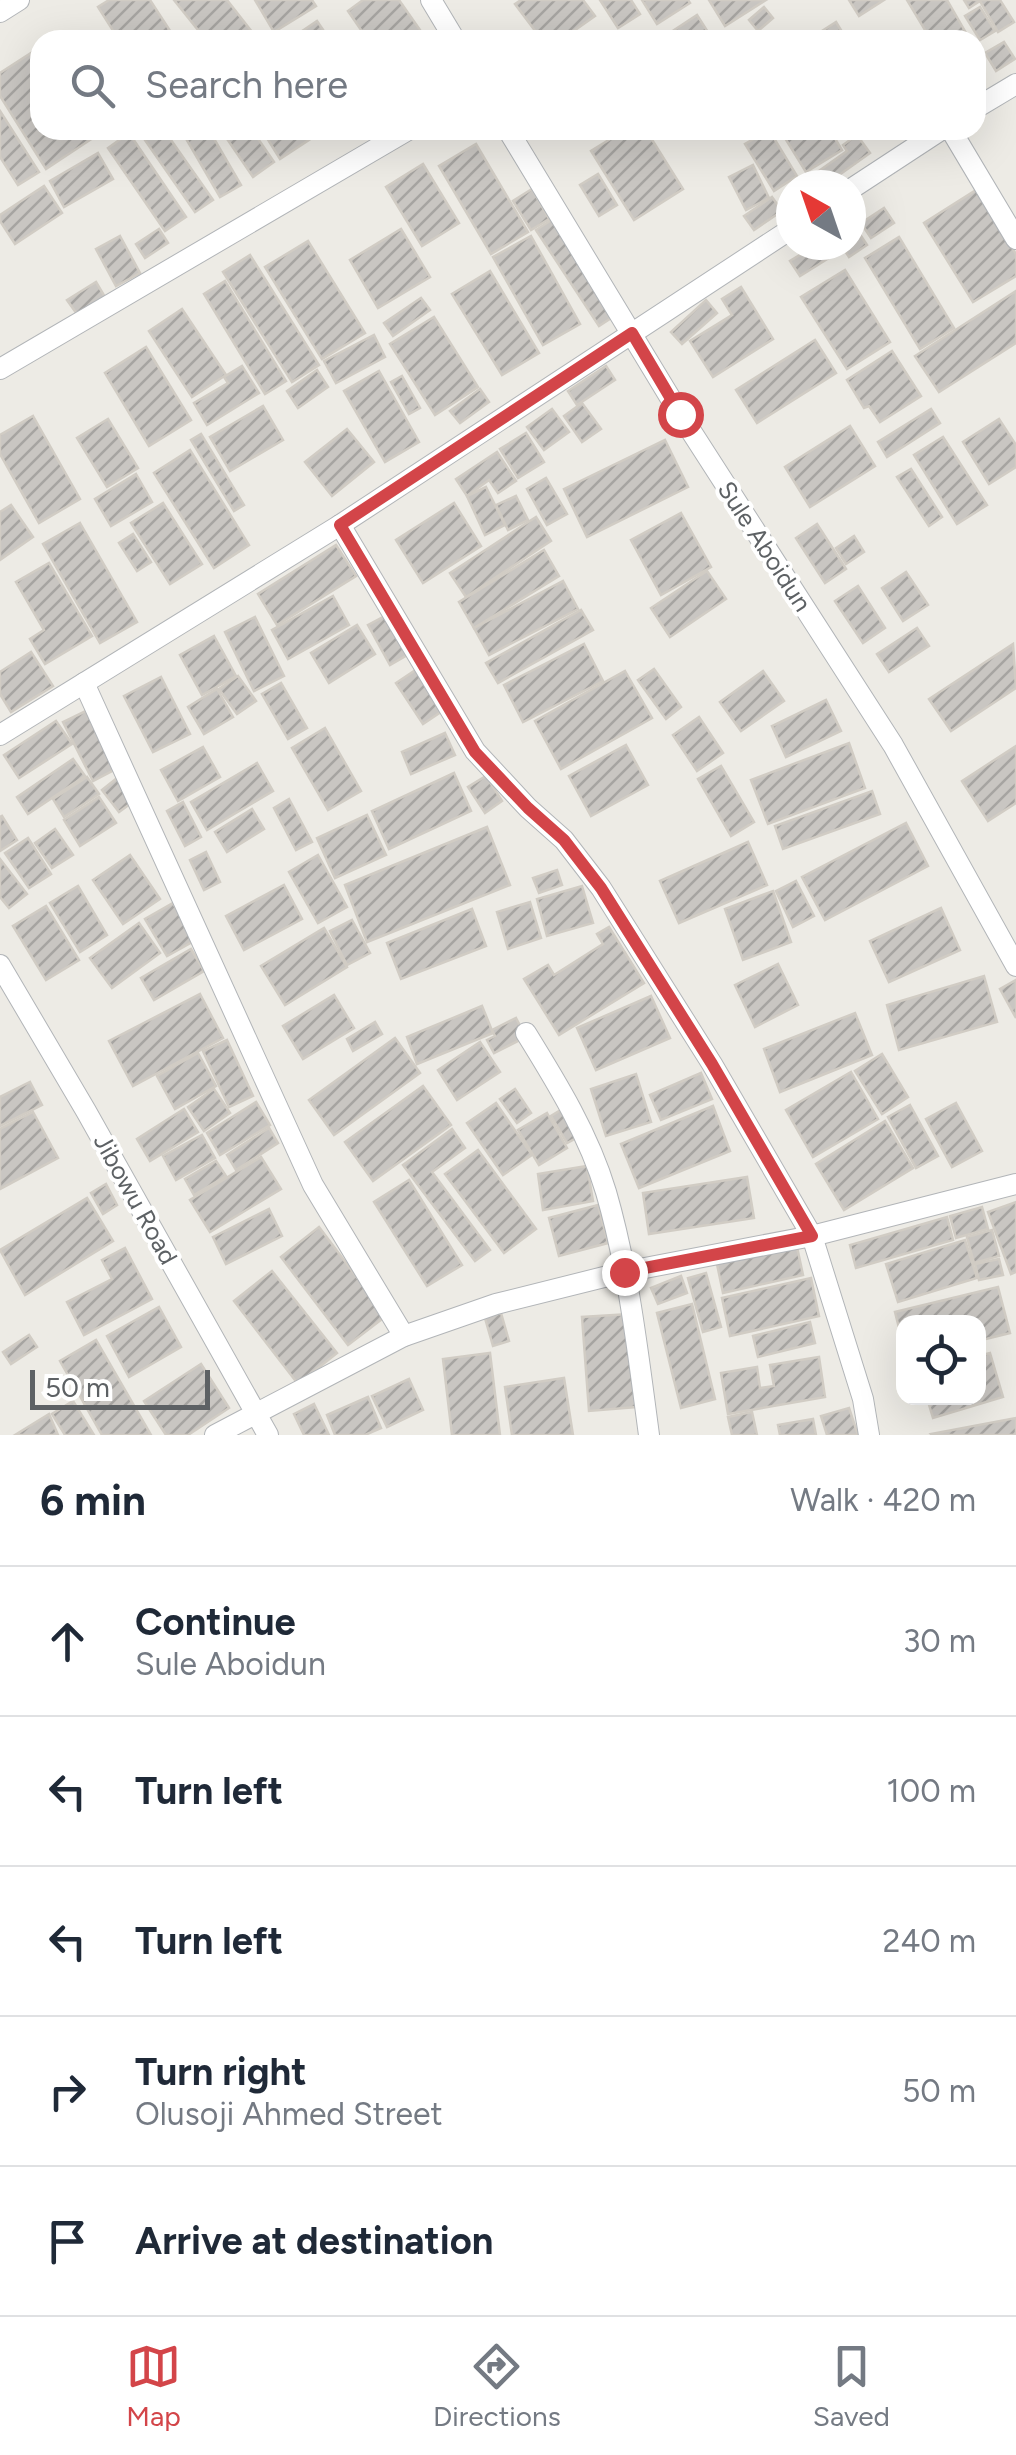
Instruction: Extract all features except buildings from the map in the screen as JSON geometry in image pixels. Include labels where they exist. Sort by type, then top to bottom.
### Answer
[{"type":"street","points":[[0,12],[19,0]]},
{"type":"street","points":[[441,4],[451,30]]},
{"type":"street","points":[[986,102],[1016,84]]},
{"type":"street","points":[[0,369],[391,140]]},
{"type":"street","name":"Sule Aboidun","points":[[514,140],[680,414],[893,745],[1016,966]]},
{"type":"street","points":[[866,179],[926,140]]},
{"type":"street","points":[[957,140],[1016,239]]},
{"type":"street","points":[[0,735],[340,525],[776,238]]},
{"type":"street","points":[[340,525],[475,752],[564,840],[601,888],[712,1064],[812,1236],[862,1399],[869,1435]]},
{"type":"street","points":[[84,683],[313,1185],[404,1336]]},
{"type":"street","name":"Jibowu Road","points":[[0,965],[268,1435]]},
{"type":"street","points":[[526,1033],[568,1101],[605,1189],[624,1272],[650,1435]]},
{"type":"street","points":[[215,1435],[404,1336],[496,1304],[624,1272],[812,1236],[1016,1184]]},
{"type":"route","points":[[624,1272],[812,1236],[712,1064],[601,888],[564,840],[475,752],[340,525],[632,333],[680,414]]}]
